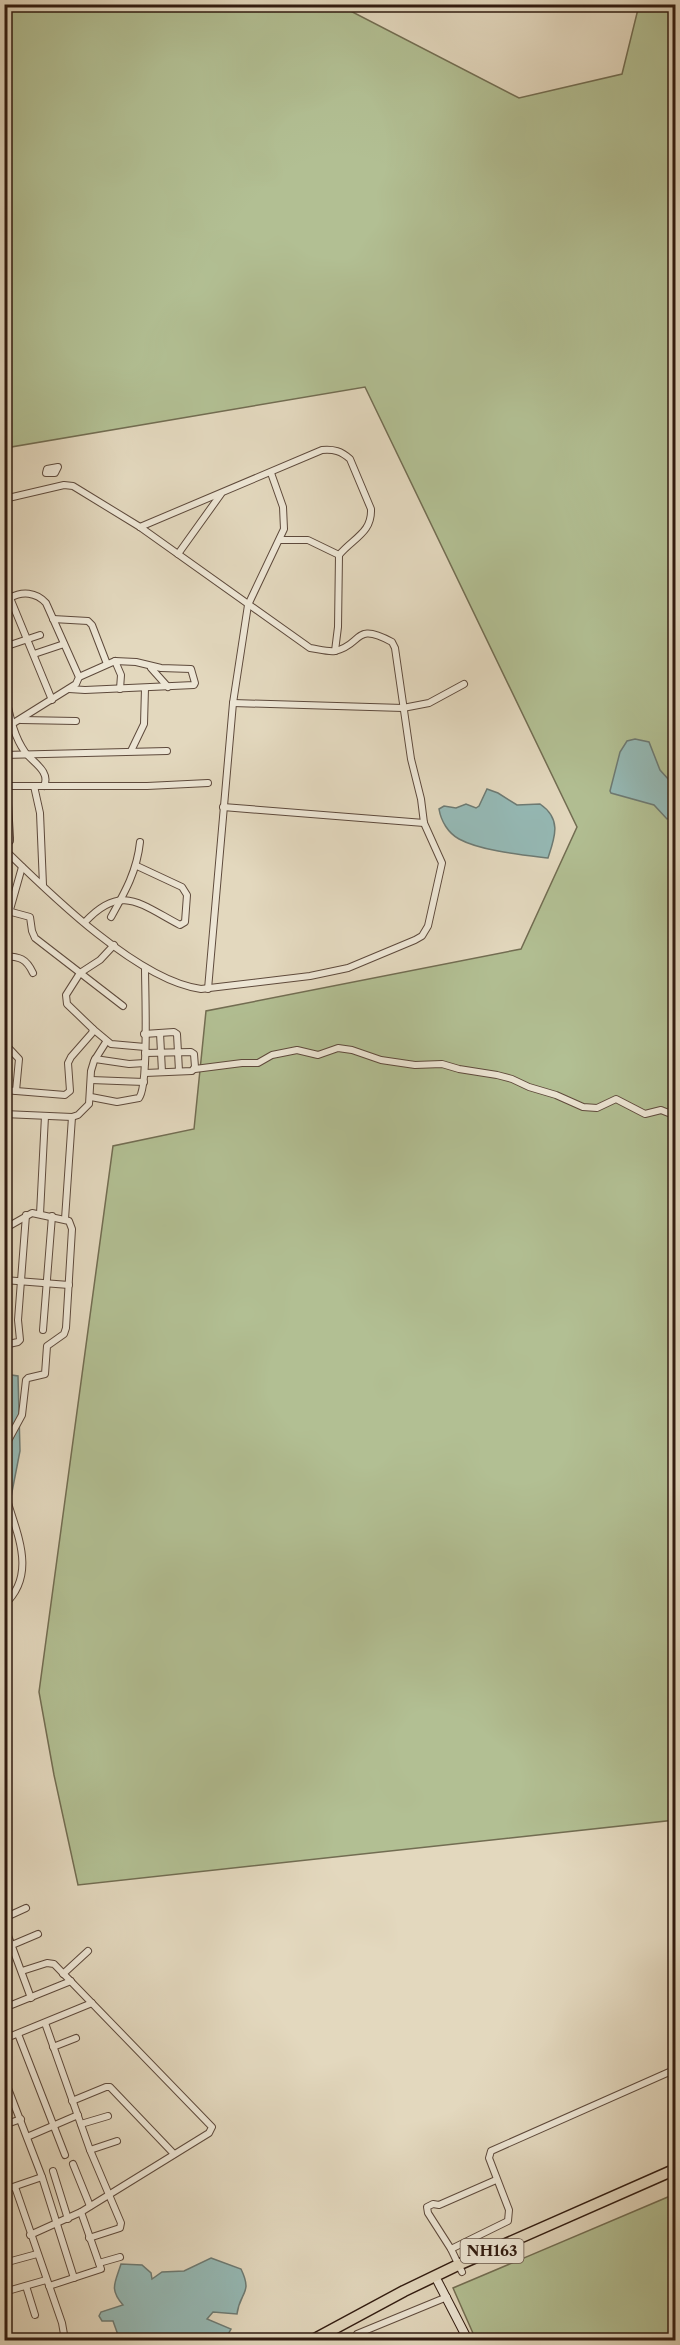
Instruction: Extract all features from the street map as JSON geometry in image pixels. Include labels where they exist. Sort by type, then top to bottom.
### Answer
[{"type":"highway","name":"NH163","points":[[325,2340],[438,2282],[460,2268],[675,2169]]},
{"type":"highway","name":"NH163","points":[[313,2340],[404,2291],[675,2176]]},
{"type":"street","points":[[140,527],[322,450],[333,449],[343,453],[350,459],[371,509],[371,516],[367,528],[339,555],[335,651]]},
{"type":"street","points":[[208,989],[233,703],[248,605],[280,540],[285,518],[271,473]]},
{"type":"street","points":[[4,499],[69,485],[140,527],[310,648],[335,651],[362,633],[371,632],[392,642],[424,824],[442,863],[428,926],[422,936],[348,968],[310,976],[208,989],[188,988],[145,968],[114,945],[22,867],[4,847],[10,841],[6,786],[147,786],[208,783]]},
{"type":"street","points":[[178,554],[222,493]]},
{"type":"street","points":[[280,540],[308,540],[339,555]]},
{"type":"street","points":[[4,729],[21,720],[79,681],[46,603],[41,597],[24,593],[6,598],[28,640],[52,699]]},
{"type":"street","points":[[53,619],[88,621],[107,664]]},
{"type":"street","points":[[4,647],[40,636]]},
{"type":"street","points":[[34,654],[64,644]]},
{"type":"street","points":[[69,689],[194,686],[192,670],[156,668],[115,661],[79,677]]},
{"type":"street","points":[[115,661],[122,675],[120,689]]},
{"type":"street","points":[[149,665],[168,687]]},
{"type":"street","points":[[233,703],[403,708],[429,704],[464,684]]},
{"type":"street","points":[[131,751],[144,724],[145,688]]},
{"type":"street","points":[[4,689],[18,742],[44,772],[46,778],[44,786]]},
{"type":"street","points":[[21,720],[76,721]]},
{"type":"street","points":[[4,755],[167,751]]},
{"type":"street","points":[[34,786],[40,813],[43,885]]},
{"type":"street","points":[[224,807],[424,824]]},
{"type":"street","points":[[111,917],[137,866],[141,842]]},
{"type":"street","points":[[85,922],[99,907],[121,899],[133,901],[180,925],[185,922],[187,895],[182,887],[137,866]]},
{"type":"street","points":[[4,931],[8,910],[22,867]]},
{"type":"street","points":[[8,910],[30,917],[35,938],[123,1006]]},
{"type":"street","points":[[114,945],[100,960],[80,973],[66,995],[71,1009],[106,1042],[161,1053],[194,1052],[195,1069]]},
{"type":"street","points":[[4,956],[28,961],[33,973]]},
{"type":"street","points":[[91,1097],[117,1102],[140,1098],[143,1093],[145,968]]},
{"type":"street","points":[[4,1090],[68,1094],[70,1088],[68,1063],[93,1029]]},
{"type":"street","points":[[160,1033],[162,1072]]},
{"type":"street","points":[[144,1034],[176,1033],[179,1071]]},
{"type":"street","points":[[4,1114],[72,1117],[83,1111],[91,1097],[91,1071],[95,1059],[106,1042]]},
{"type":"street","points":[[4,1043],[19,1059],[16,1091]]},
{"type":"street","points":[[145,1073],[258,1063],[272,1055],[297,1050],[318,1055],[332,1049],[343,1048],[381,1060],[415,1065],[442,1064],[459,1069],[497,1074],[583,1107],[597,1108],[616,1099],[645,1114],[661,1110],[675,1116]]},
{"type":"street","points":[[95,1059],[145,1063]]},
{"type":"street","points":[[91,1080],[144,1082]]},
{"type":"street","points":[[40,1214],[45,1116]]},
{"type":"street","points":[[65,1219],[72,1117]]},
{"type":"street","points":[[4,1229],[26,1215],[40,1214],[65,1219],[69,1221],[72,1229],[66,1328],[64,1334],[47,1346],[45,1374],[26,1380],[22,1415],[4,1448]]},
{"type":"street","points":[[4,1345],[20,1340],[18,1320],[26,1215]]},
{"type":"street","points":[[43,1330],[52,1216]]},
{"type":"street","points":[[4,1280],[69,1285]]},
{"type":"street","points":[[4,1488],[18,1533],[23,1572],[18,1587],[4,1605]]},
{"type":"street","points":[[4,1918],[26,1908]]},
{"type":"street","points":[[4,1925],[31,1998]]},
{"type":"street","points":[[12,1944],[38,1934]]},
{"type":"street","points":[[63,1974],[88,1951]]},
{"type":"street","points":[[21,1971],[50,1963],[92,2002],[211,2125],[209,2133],[108,2196],[68,2219],[30,2235]]},
{"type":"street","points":[[4,1999],[6,2007],[71,1981]]},
{"type":"street","points":[[4,2039],[92,2002]]},
{"type":"street","points":[[45,2023],[90,2150],[121,2227],[89,2238]]},
{"type":"street","points":[[18,2034],[64,2155]]},
{"type":"street","points":[[53,2047],[76,2038]]},
{"type":"street","points":[[451,2249],[508,2221],[509,2210],[489,2158],[491,2151],[675,2069]]},
{"type":"street","points":[[4,2078],[8,2094],[21,2119],[42,2176],[74,2278]]},
{"type":"street","points":[[72,2101],[110,2087],[174,2154]]},
{"type":"street","points":[[27,2137],[78,2115]]},
{"type":"street","points":[[81,2124],[108,2116]]},
{"type":"street","points":[[4,2125],[21,2119]]},
{"type":"street","points":[[90,2150],[117,2141]]},
{"type":"street","points":[[73,2164],[90,2206]]},
{"type":"street","points":[[53,2171],[68,2219]]},
{"type":"street","points":[[4,2190],[42,2176]]},
{"type":"street","points":[[460,2268],[428,2213],[428,2207],[433,2204],[439,2205],[496,2180]]},
{"type":"street","points":[[15,2187],[62,2323],[65,2340]]},
{"type":"street","points":[[4,2292],[74,2278],[100,2270],[81,2212]]},
{"type":"street","points":[[4,2263],[37,2254]]},
{"type":"street","points":[[99,2263],[120,2257]]},
{"type":"street","points":[[438,2282],[468,2340]]},
{"type":"street","points":[[26,2286],[36,2314]]},
{"type":"street","points":[[353,2340],[357,2334],[447,2297]]},
{"type":"street","points":[[4,2320],[7,2328]]},
{"type":"green space","points":[[5,5],[339,5],[519,98],[622,74],[639,5],[675,5],[675,1820],[78,1885],[39,1692],[113,1146],[194,1129],[206,1011],[521,949],[577,827],[365,387],[5,448]]},
{"type":"green space","points":[[675,2194],[675,2340],[476,2340],[453,2288]]},
{"type":"water","points":[[635,739],[649,742],[660,770],[669,780],[675,799],[675,817],[667,819],[654,805],[611,793],[620,752],[627,741]]},
{"type":"water","points":[[487,789],[517,805],[540,804],[547,810],[552,816],[555,829],[548,858],[479,847],[459,839],[448,830],[439,809],[444,806],[456,808],[466,804],[476,808]]},
{"type":"water","points":[[5,1374],[18,1376],[20,1451],[5,1528]]},
{"type":"water","points":[[211,2258],[241,2269],[246,2283],[237,2314],[213,2312],[207,2319],[231,2329],[227,2340],[124,2340],[118,2335],[113,2321],[102,2321],[99,2316],[101,2312],[123,2305],[116,2295],[114,2286],[121,2264],[142,2265],[151,2273],[152,2279],[162,2272],[184,2271]]}]
